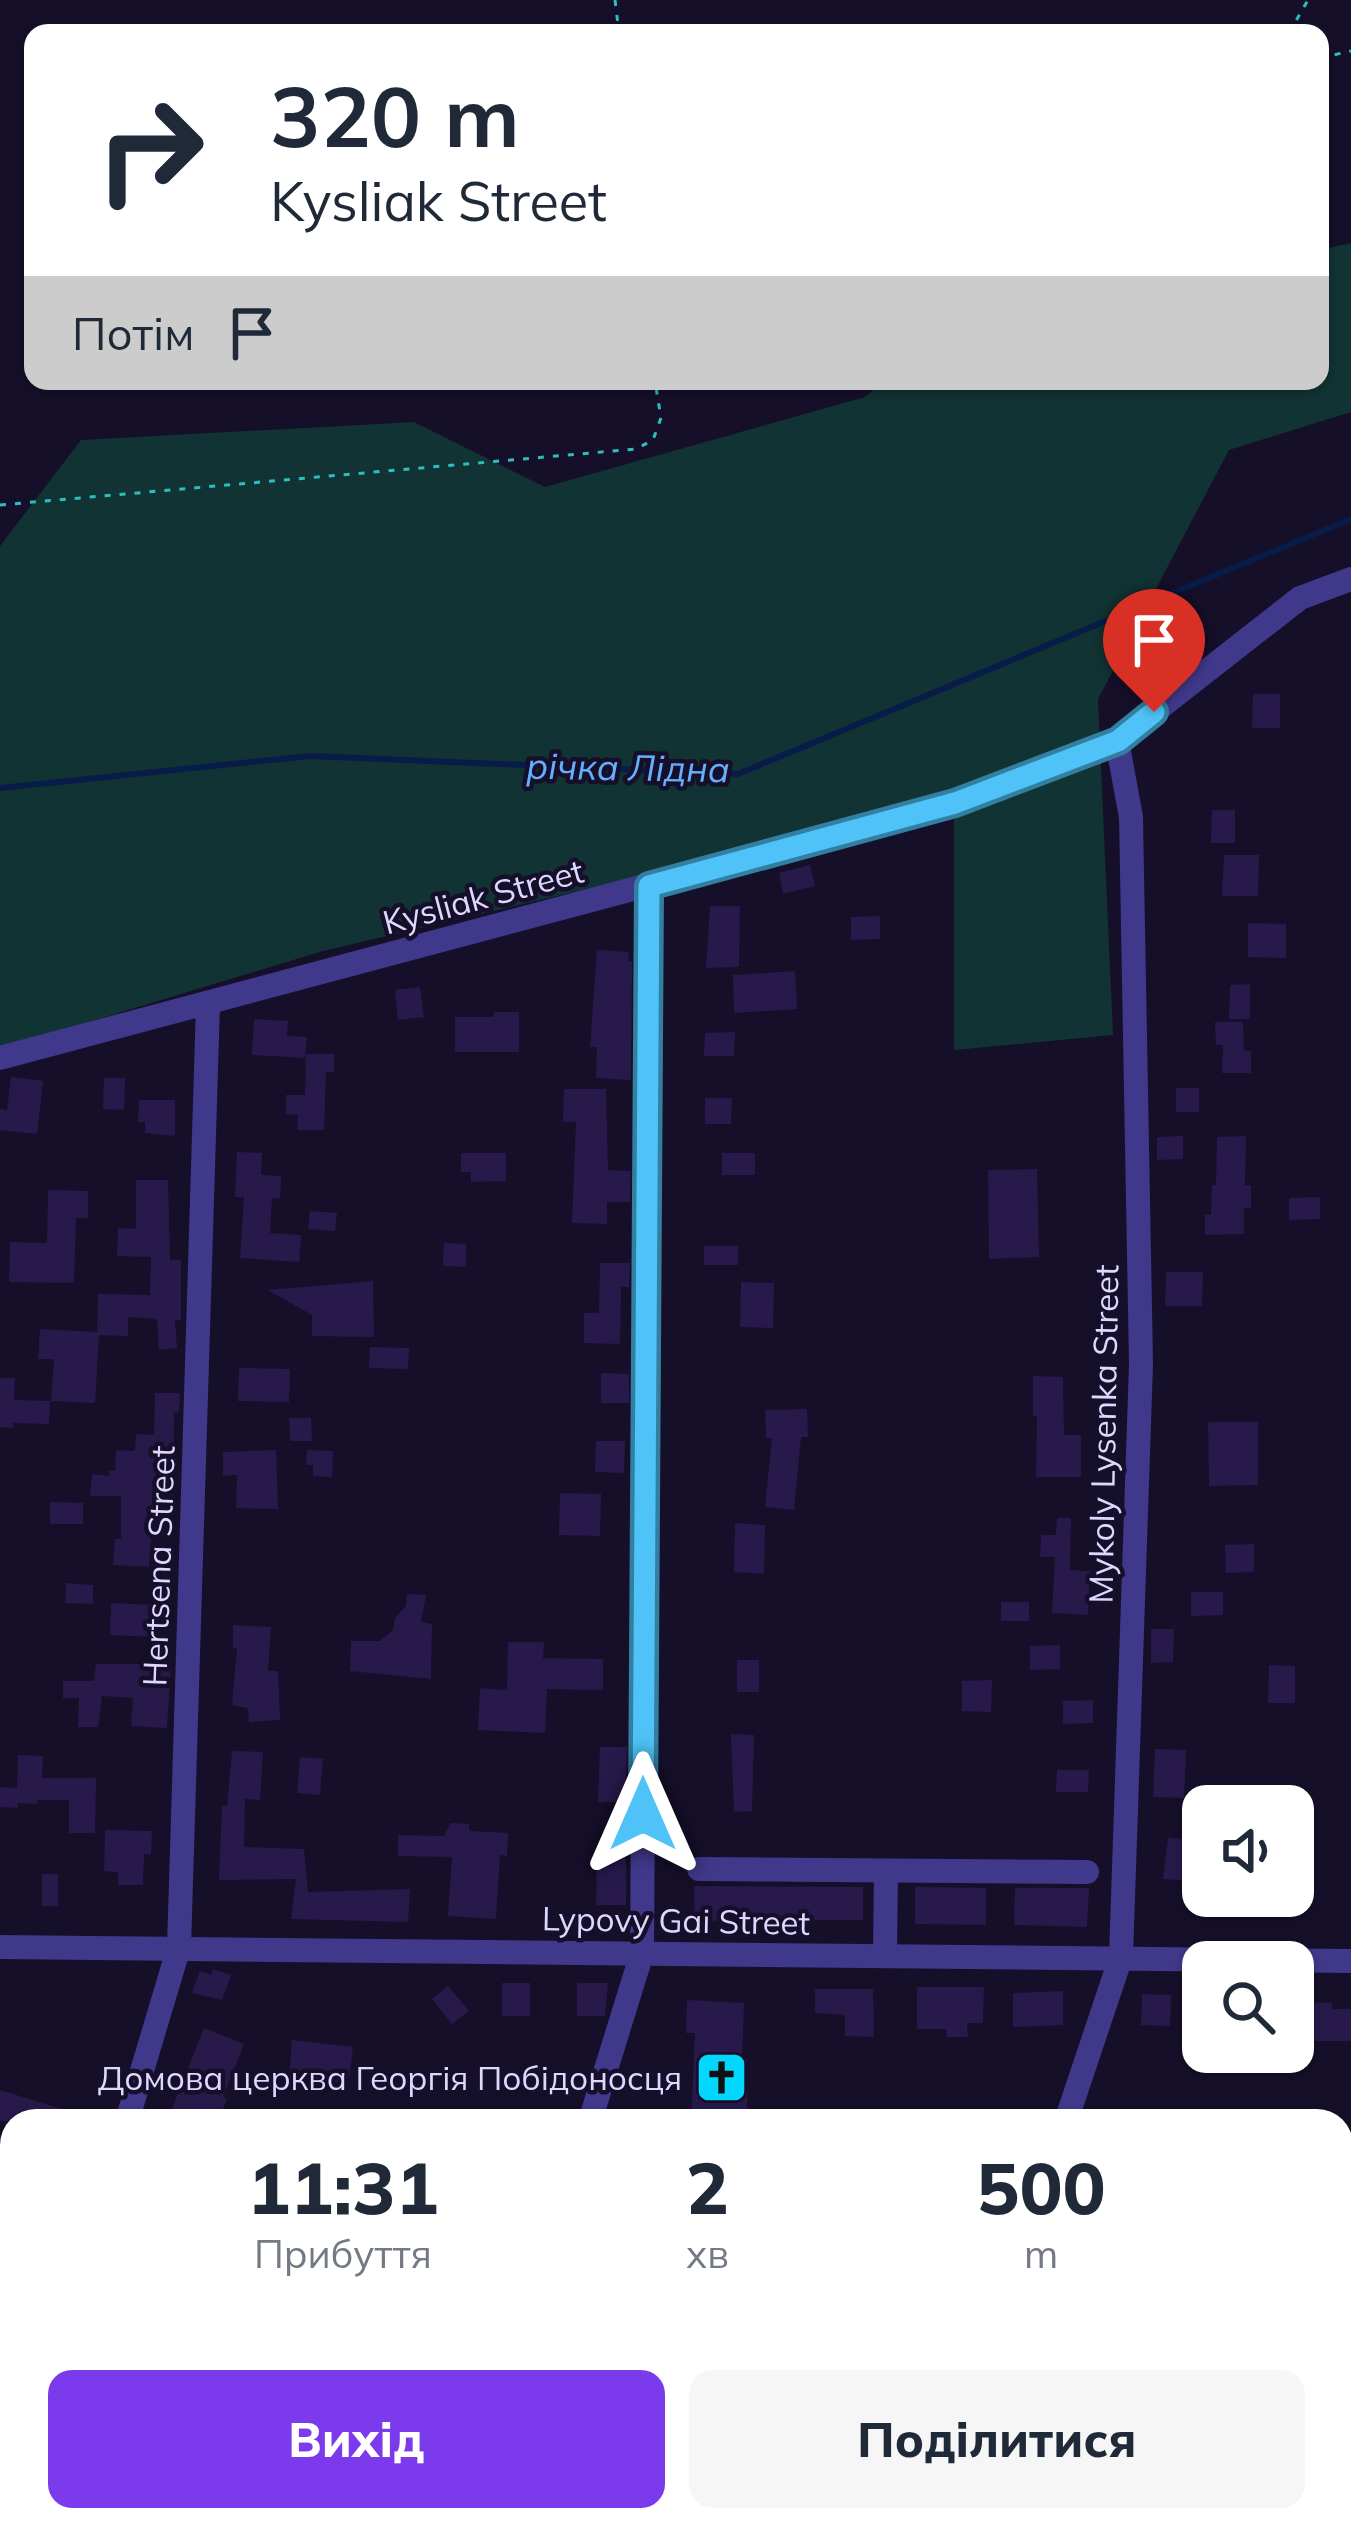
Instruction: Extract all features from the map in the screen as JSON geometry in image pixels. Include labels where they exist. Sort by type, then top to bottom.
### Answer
[{"type":"street","name":"Kysliak Street","points":[[0,1058],[955,803],[1118,741],[1300,598],[1351,579]]},
{"type":"street","name":"Mykoly Lysenka Street","points":[[1070,2109],[1121,1957],[1141,1364],[1131,817],[1118,741]]},
{"type":"street","points":[[594,2109],[642,1953],[649,886]]},
{"type":"street","name":"Hertsena Street","points":[[132,2109],[179,1947],[208,1005]]},
{"type":"street","points":[[700,1869],[1087,1872]]},
{"type":"street","points":[[885,1955],[886,1871]]},
{"type":"street","name":"Lypovy Gai Street","points":[[0,1947],[1351,1961]]},
{"type":"path","points":[[0,506],[636,448],[652,440],[661,418],[656,390]]},
{"type":"green space","points":[[1351,243],[1351,412],[1229,450],[1098,699],[1113,1035],[954,1050],[954,803],[323,951],[0,1049],[0,546],[81,440],[414,422],[545,487],[865,397],[873,390],[1329,390],[1329,248]]},
{"type":"building","points":[[1253,694],[1280,694],[1280,728],[1252,728]]},
{"type":"building","points":[[1212,810],[1235,810],[1235,843],[1211,843]]},
{"type":"building","points":[[1224,855],[1259,855],[1258,896],[1222,896]]},
{"type":"building","points":[[810,865],[815,886],[783,894],[779,873]]},
{"type":"building","points":[[710,906],[740,906],[739,967],[706,968]]},
{"type":"building","points":[[880,916],[880,939],[851,940],[851,917]]},
{"type":"building","points":[[1248,923],[1286,924],[1286,958],[1248,957]]},
{"type":"building","points":[[597,950],[629,952],[628,961],[632,961],[631,1080],[596,1078],[597,1047],[590,1047]]},
{"type":"building","points":[[795,971],[797,1009],[734,1013],[733,975]]},
{"type":"building","points":[[1250,984],[1250,1019],[1229,1019],[1230,985]]},
{"type":"building","points":[[420,987],[424,1017],[398,1020],[395,990]]},
{"type":"building","points":[[494,1012],[519,1012],[519,1052],[455,1052],[455,1017],[494,1017]]},
{"type":"building","points":[[254,1019],[288,1021],[287,1036],[307,1037],[305,1058],[252,1055]]},
{"type":"building","points":[[1215,1022],[1243,1022],[1251,1073],[1222,1073],[1223,1045],[1216,1045]]},
{"type":"building","points":[[735,1032],[734,1056],[704,1056],[705,1033]]},
{"type":"building","points":[[306,1054],[334,1054],[334,1072],[326,1072],[324,1130],[297,1130],[298,1115],[286,1114],[286,1095],[305,1095]]},
{"type":"building","points":[[11,1077],[43,1081],[37,1134],[0,1130],[0,1109],[7,1110]]},
{"type":"building","points":[[104,1078],[125,1078],[124,1110],[103,1109]]},
{"type":"building","points":[[1176,1088],[1199,1088],[1199,1112],[1176,1112]]},
{"type":"building","points":[[564,1089],[606,1089],[608,1170],[631,1171],[630,1202],[607,1202],[607,1224],[572,1223],[576,1122],[563,1122]]},
{"type":"building","points":[[705,1098],[732,1098],[731,1124],[705,1124]]},
{"type":"building","points":[[139,1100],[175,1100],[175,1136],[145,1133],[145,1122],[138,1122]]},
{"type":"building","points":[[1183,1136],[1183,1159],[1157,1160],[1157,1137]]},
{"type":"building","points":[[1246,1136],[1245,1185],[1251,1185],[1251,1208],[1244,1208],[1244,1234],[1205,1235],[1205,1215],[1211,1215],[1212,1185],[1216,1185],[1217,1137]]},
{"type":"building","points":[[237,1152],[262,1153],[261,1175],[281,1176],[280,1199],[272,1198],[270,1233],[301,1235],[299,1262],[240,1258],[244,1197],[235,1197]]},
{"type":"building","points":[[461,1153],[506,1153],[506,1181],[471,1182],[471,1172],[461,1172]]},
{"type":"building","points":[[722,1153],[755,1153],[755,1175],[722,1175]]},
{"type":"building","points":[[1037,1169],[1039,1257],[989,1259],[988,1170]]},
{"type":"building","points":[[136,1180],[168,1180],[170,1260],[181,1260],[177,1348],[159,1350],[157,1319],[128,1317],[128,1336],[99,1335],[95,1403],[51,1401],[54,1359],[38,1359],[40,1329],[97,1332],[98,1294],[150,1295],[151,1257],[117,1256],[118,1228],[136,1229]]},
{"type":"building","points":[[48,1190],[88,1191],[88,1218],[76,1218],[74,1283],[9,1282],[10,1242],[47,1243]]},
{"type":"building","points":[[1320,1197],[1320,1219],[1289,1220],[1289,1198]]},
{"type":"building","points":[[310,1211],[337,1213],[335,1231],[308,1229]]},
{"type":"building","points":[[444,1243],[466,1244],[466,1267],[443,1266]]},
{"type":"building","points":[[704,1246],[738,1246],[738,1265],[704,1265]]},
{"type":"building","points":[[600,1263],[630,1263],[629,1287],[621,1287],[620,1344],[584,1343],[584,1313],[599,1313]]},
{"type":"building","points":[[1166,1272],[1203,1272],[1202,1306],[1165,1306]]},
{"type":"building","points":[[373,1281],[374,1337],[312,1336],[312,1315],[268,1290]]},
{"type":"building","points":[[741,1282],[774,1283],[773,1328],[740,1327]]},
{"type":"building","points":[[370,1347],[409,1348],[408,1369],[369,1368]]},
{"type":"building","points":[[239,1368],[290,1369],[289,1402],[238,1401]]},
{"type":"building","points":[[601,1373],[629,1374],[629,1403],[601,1403]]},
{"type":"building","points":[[1033,1376],[1063,1377],[1064,1435],[1081,1435],[1081,1477],[1036,1477]]},
{"type":"building","points":[[0,1378],[15,1378],[14,1400],[50,1401],[49,1424],[0,1427]]},
{"type":"building","points":[[155,1393],[180,1393],[179,1413],[174,1412],[173,1515],[153,1515],[149,1567],[113,1565],[115,1539],[121,1539],[121,1496],[90,1496],[92,1474],[109,1476],[109,1471],[115,1471],[116,1450],[135,1451],[136,1434],[154,1435]]},
{"type":"building","points":[[807,1409],[808,1437],[801,1437],[794,1510],[765,1507],[772,1438],[766,1438],[765,1410]]},
{"type":"building","points":[[289,1418],[311,1418],[312,1441],[290,1441]]},
{"type":"building","points":[[1208,1422],[1258,1422],[1258,1485],[1209,1486]]},
{"type":"building","points":[[596,1441],[625,1441],[624,1473],[595,1472]]},
{"type":"building","points":[[276,1450],[278,1509],[236,1508],[237,1475],[223,1476],[223,1452]]},
{"type":"building","points":[[307,1450],[333,1451],[332,1477],[313,1476],[313,1465],[306,1465]]},
{"type":"building","points":[[560,1493],[601,1494],[600,1536],[559,1535]]},
{"type":"building","points":[[50,1502],[83,1503],[83,1524],[50,1524]]},
{"type":"building","points":[[1057,1518],[1071,1518],[1070,1570],[1090,1571],[1088,1615],[1052,1613],[1055,1557],[1040,1557],[1041,1535],[1056,1535]]},
{"type":"building","points":[[735,1523],[765,1525],[764,1574],[734,1572]]},
{"type":"building","points":[[1254,1544],[1254,1572],[1226,1573],[1225,1545]]},
{"type":"building","points":[[66,1583],[93,1585],[93,1604],[65,1603]]},
{"type":"building","points":[[1191,1592],[1223,1592],[1223,1615],[1191,1616]]},
{"type":"building","points":[[407,1594],[426,1595],[421,1622],[432,1624],[431,1679],[350,1671],[351,1641],[380,1641],[393,1630]]},
{"type":"building","points":[[1001,1602],[1029,1602],[1029,1621],[1001,1621]]},
{"type":"building","points":[[111,1603],[155,1605],[154,1637],[110,1635]]},
{"type":"building","points":[[233,1625],[271,1627],[268,1671],[278,1671],[280,1720],[249,1722],[248,1708],[232,1705],[237,1648],[233,1648]]},
{"type":"building","points":[[1151,1629],[1174,1629],[1173,1662],[1151,1663]]},
{"type":"building","points":[[508,1642],[544,1642],[543,1658],[603,1659],[603,1690],[547,1689],[545,1733],[478,1730],[480,1688],[507,1690]]},
{"type":"building","points":[[1060,1645],[1060,1669],[1030,1670],[1030,1646]]},
{"type":"building","points":[[737,1660],[759,1660],[759,1692],[737,1692]]},
{"type":"building","points":[[96,1664],[171,1664],[167,1728],[131,1726],[133,1698],[102,1696],[98,1727],[78,1727],[79,1698],[63,1698],[63,1681],[94,1681]]},
{"type":"building","points":[[1269,1665],[1295,1666],[1295,1703],[1268,1703]]},
{"type":"building","points":[[992,1680],[991,1712],[962,1711],[962,1681]]},
{"type":"building","points":[[1093,1700],[1093,1723],[1063,1724],[1063,1701]]},
{"type":"building","points":[[731,1734],[754,1735],[752,1811],[734,1812]]},
{"type":"building","points":[[600,1747],[627,1747],[626,1802],[598,1802]]},
{"type":"building","points":[[1155,1749],[1186,1750],[1182,1798],[1153,1797]]},
{"type":"building","points":[[232,1751],[263,1752],[260,1800],[245,1799],[244,1847],[304,1849],[308,1892],[410,1889],[408,1922],[291,1919],[296,1879],[219,1880],[222,1806],[227,1806]]},
{"type":"building","points":[[18,1755],[43,1756],[42,1778],[96,1778],[95,1833],[69,1833],[69,1800],[0,1807],[0,1787],[17,1788]]},
{"type":"building","points":[[300,1757],[323,1759],[320,1795],[297,1793]]},
{"type":"building","points":[[1057,1770],[1089,1770],[1088,1792],[1056,1792]]},
{"type":"building","points":[[451,1823],[469,1824],[469,1831],[508,1833],[507,1856],[500,1855],[496,1919],[448,1916],[452,1857],[398,1856],[398,1835],[444,1836]]},
{"type":"building","points":[[105,1830],[152,1831],[151,1854],[144,1854],[143,1885],[118,1885],[118,1872],[104,1871]]},
{"type":"building","points":[[1168,1838],[1182,1839],[1182,1880],[1163,1879]]},
{"type":"building","points":[[597,1855],[626,1855],[626,1905],[596,1905]]},
{"type":"building","points":[[42,1874],[58,1874],[58,1906],[42,1906]]},
{"type":"building","points":[[694,1886],[863,1887],[863,1920],[695,1921]]},
{"type":"building","points":[[915,1887],[986,1888],[986,1925],[915,1924]]},
{"type":"building","points":[[1015,1888],[1089,1888],[1087,1927],[1014,1925]]},
{"type":"building","points":[[213,1969],[231,1975],[222,2000],[192,1993],[200,1971],[211,1975]]},
{"type":"building","points":[[502,1983],[530,1983],[530,2016],[502,2016]]},
{"type":"building","points":[[577,1983],[608,1983],[605,2016],[577,2016]]},
{"type":"building","points":[[448,1986],[469,2011],[452,2024],[432,1999]]},
{"type":"building","points":[[917,1987],[984,1987],[983,2023],[967,2023],[968,2037],[947,2037],[946,2029],[917,2029]]},
{"type":"building","points":[[815,1989],[873,1989],[874,2037],[845,2036],[845,2015],[815,2013]]},
{"type":"building","points":[[1063,1991],[1063,2025],[1013,2027],[1013,1993]]},
{"type":"building","points":[[1142,1994],[1171,1995],[1170,2026],[1141,2025]]},
{"type":"building","points":[[687,2000],[744,2003],[747,2109],[692,2109],[695,2033],[686,2033]]},
{"type":"building","points":[[1314,2002],[1351,2009],[1351,2041],[1314,2041]]},
{"type":"building","points":[[204,2028],[244,2044],[223,2097],[227,2099],[223,2109],[172,2109]]},
{"type":"building","points":[[292,2040],[353,2047],[348,2088],[289,2081]]},
{"type":"building","points":[[0,2090],[62,2109],[0,2109]]},
{"type":"waterway","name":"річка Лідна","points":[[0,788],[310,756],[738,774],[1351,519]]},
{"type":"place","name":"Домова церква Георгія Побідоносця","points":[[721,2077]]},
{"type":"route","points":[[643,1814],[649,886],[955,803],[1118,741],[1154,712]]}]
